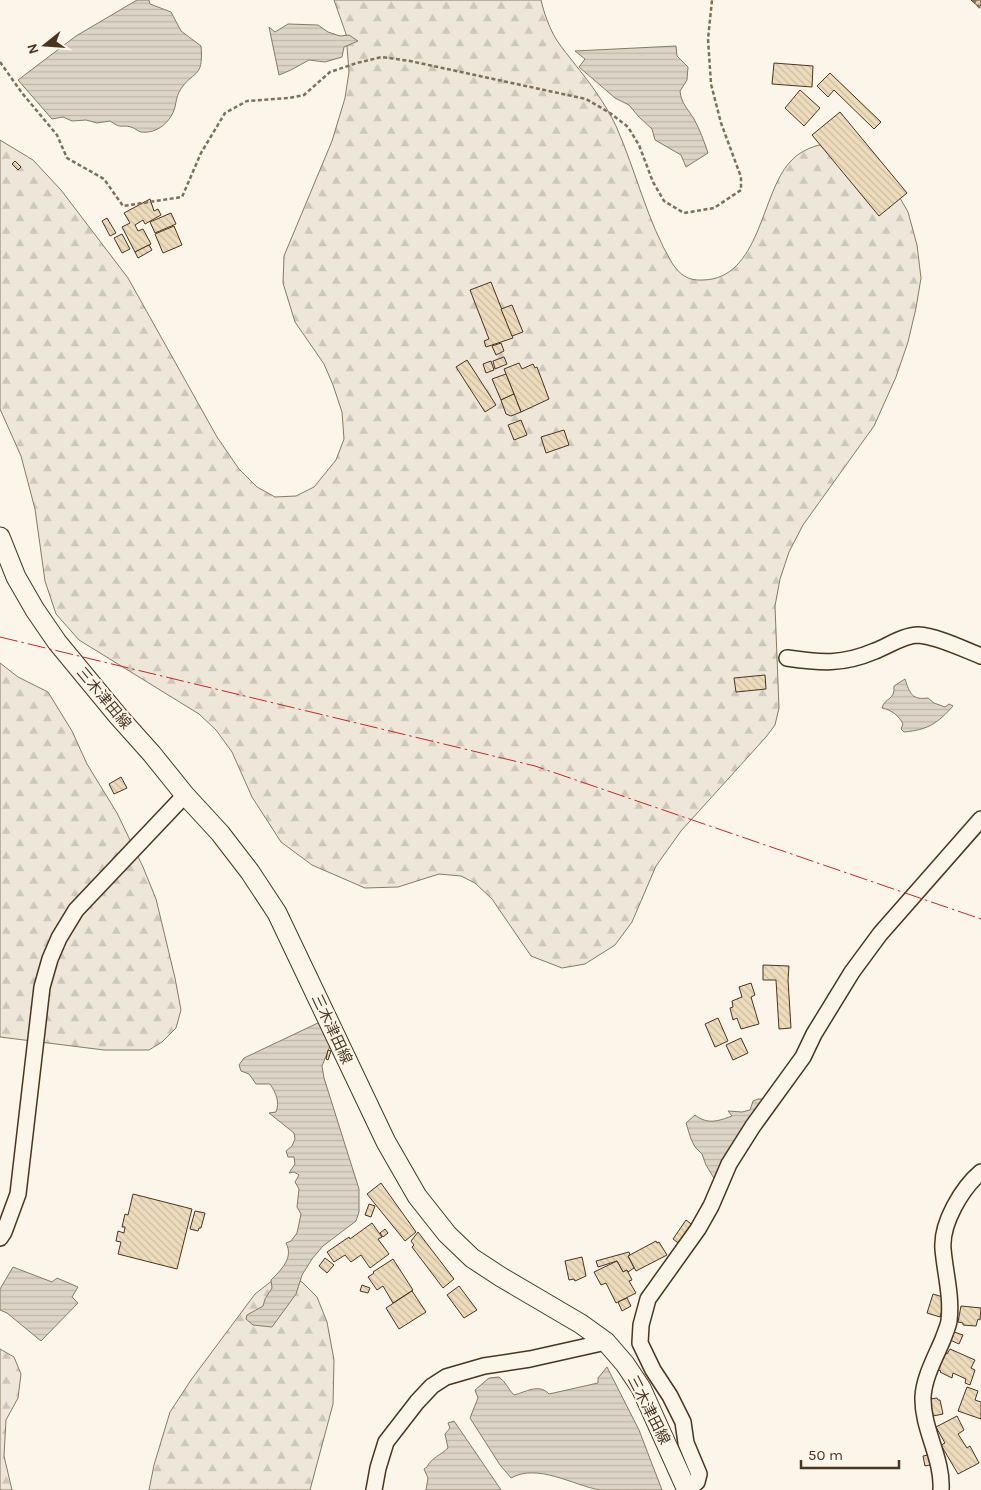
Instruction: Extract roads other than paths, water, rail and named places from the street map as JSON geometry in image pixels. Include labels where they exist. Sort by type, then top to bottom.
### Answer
[{"type":"main road","name":"三木津田線","points":[[0,537],[16,577],[35,610],[57,642],[185,795],[220,833],[250,872],[277,913],[386,1142],[423,1203],[447,1234],[472,1258],[501,1278],[581,1324],[606,1342],[625,1364],[641,1388],[687,1490]]},
{"type":"street","points":[[787,658],[822,663],[841,662],[917,635],[932,638],[981,656]]},
{"type":"street","points":[[0,1238],[18,1194],[42,987],[58,938],[76,910],[185,795]]},
{"type":"street","points":[[687,1490],[697,1482],[699,1474],[686,1442],[683,1422],[640,1343],[641,1325],[648,1299],[698,1229],[711,1206],[729,1164],[753,1126],[802,1057],[852,972],[880,934],[981,819]]},
{"type":"street","points":[[941,1490],[942,1480],[926,1419],[923,1396],[929,1374],[949,1323],[950,1293],[943,1246],[948,1219],[960,1196],[981,1172]]},
{"type":"street","points":[[374,1490],[386,1442],[417,1402],[432,1386],[446,1377],[484,1366],[606,1342]]}]
